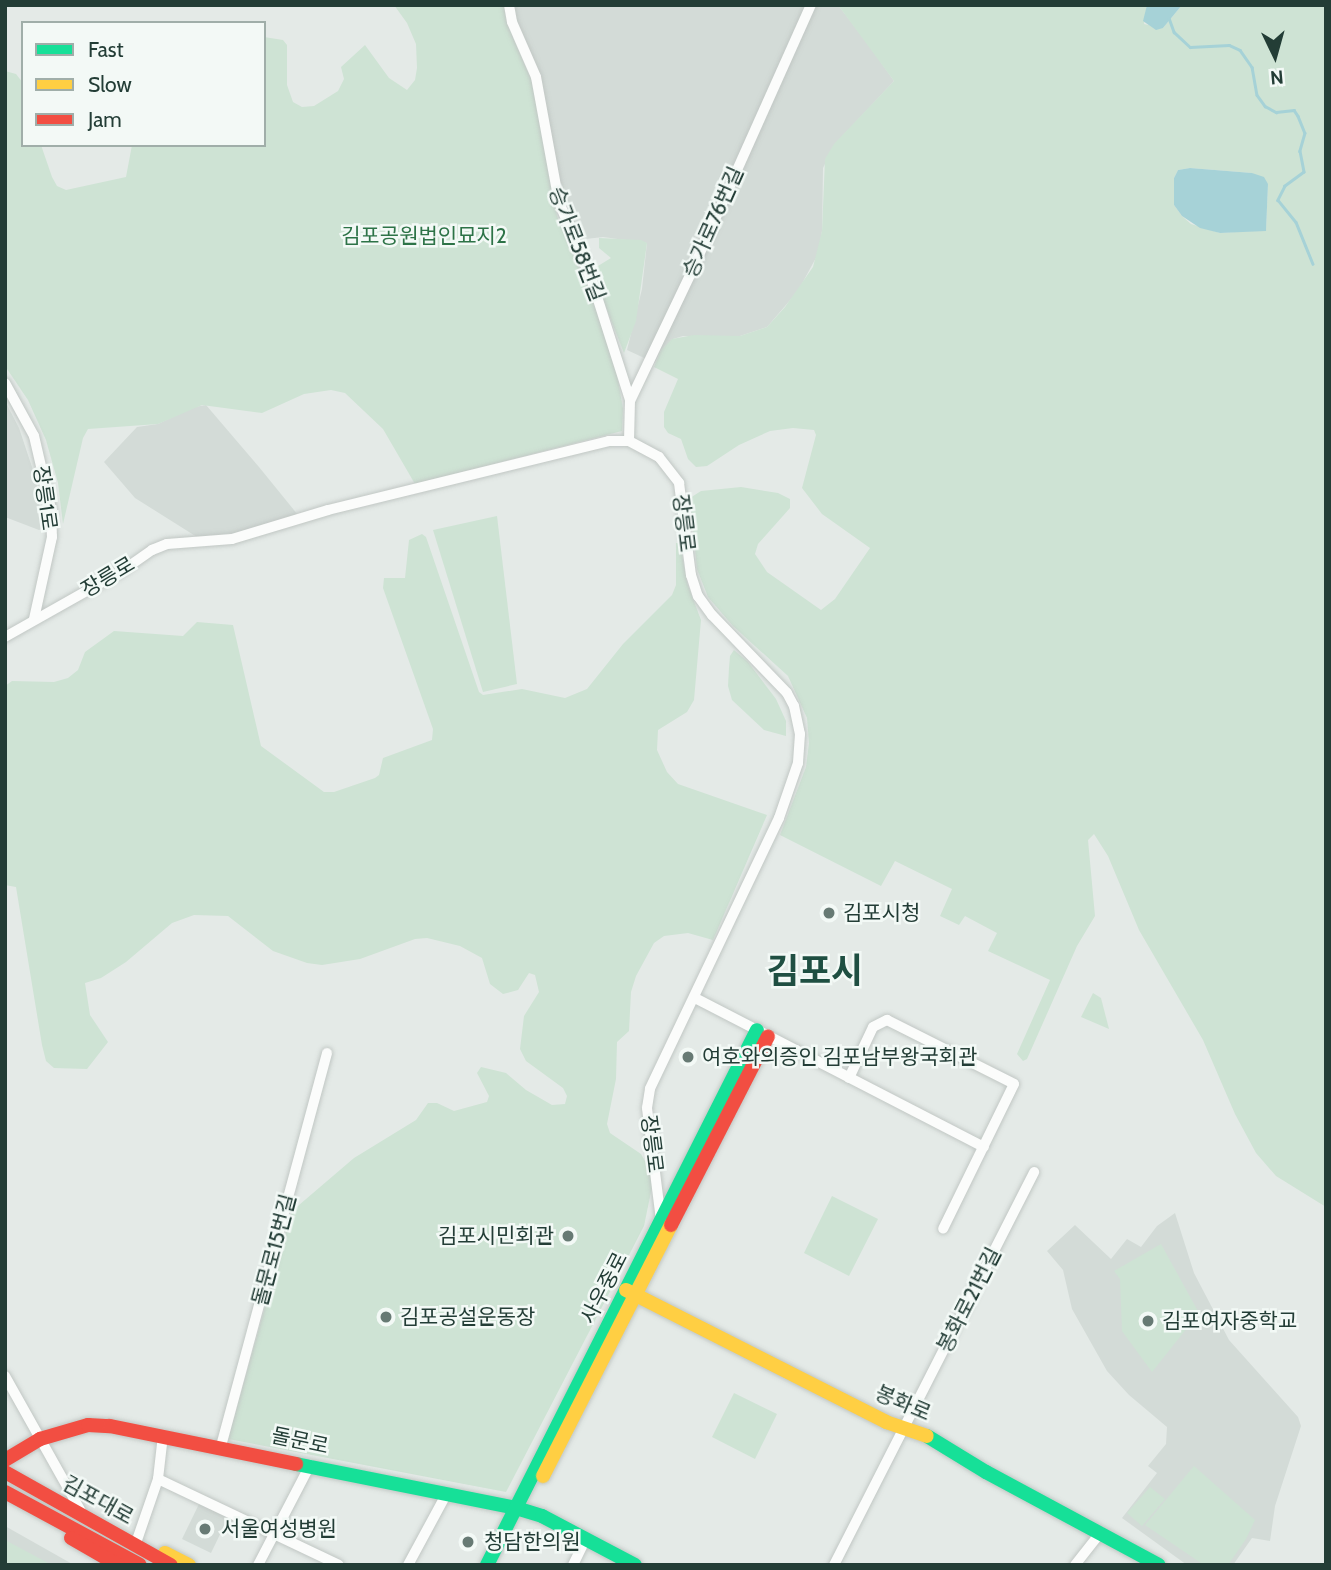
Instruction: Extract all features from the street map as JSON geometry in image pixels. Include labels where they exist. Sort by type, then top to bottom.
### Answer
[{"type":"street","name":"승가로58번길","points":[[509,5],[512,22],[536,77],[558,202],[593,284],[630,401]]},
{"type":"street","name":"승가로76번길","points":[[629,441],[630,401],[811,5]]},
{"type":"street","name":"장릉1로","points":[[5,383],[34,436],[51,509],[50,545],[34,619]]},
{"type":"street","name":"장릉로","points":[[5,637],[161,546],[232,538],[328,510],[590,444],[629,441],[659,457],[675,474],[681,493],[690,565],[698,596],[712,615],[787,693],[794,706],[800,734],[798,763],[787,798],[647,1102],[661,1221]]},
{"type":"street","points":[[695,998],[984,1147]]},
{"type":"street","points":[[849,1078],[873,1027],[880,1021],[895,1023],[1014,1084],[943,1229]]},
{"type":"street","name":"사우중로","points":[[631,1292],[661,1221],[763,1033]]},
{"type":"street","name":"사우중로","points":[[487,1565],[520,1509],[763,1033]]},
{"type":"street","name":"돌문로15번길","points":[[221,1447],[327,1053]]},
{"type":"street","name":"봉화로21번길","points":[[834,1565],[1034,1172]]},
{"type":"street","name":"봉화로","points":[[631,1292],[886,1422],[926,1436],[986,1472],[1159,1565]]},
{"type":"street","points":[[5,1376],[87,1518],[189,1565]]},
{"type":"street","name":"돌문로","points":[[5,1460],[40,1439],[99,1425],[163,1434],[520,1509],[586,1538],[635,1565]]},
{"type":"street","points":[[137,1540],[158,1479],[163,1434]]},
{"type":"street","points":[[258,1565],[310,1465]]},
{"type":"street","name":"김포대로","points":[[5,1472],[171,1565]]},
{"type":"street","points":[[158,1479],[275,1532],[339,1565]]},
{"type":"street","points":[[5,1493],[118,1565]]},
{"type":"street","name":"김포대로","points":[[5,1493],[140,1565]]},
{"type":"street","points":[[408,1565],[447,1493]]},
{"type":"street","name":"사우중로","points":[[498,1565],[520,1509]]},
{"type":"street","points":[[1076,1565],[1101,1532]]},
{"type":"street","points":[[573,1565],[586,1538]]},
{"type":"shaded area","points":[[514,5],[838,5],[894,81],[835,144],[823,168],[822,231],[818,254],[798,291],[767,327],[740,336],[683,336],[673,339],[661,350],[655,363],[627,350],[642,289],[647,243],[603,237],[577,240],[564,207],[541,78],[518,25]]},
{"type":"shaded area","points":[[5,401],[19,428],[36,479],[43,529],[39,530],[5,517]]},
{"type":"shaded area","points":[[206,405],[298,515],[235,533],[197,537],[135,498],[104,462],[137,427],[158,424],[194,407]]},
{"type":"shaded area","points":[[1175,1213],[1194,1273],[1229,1340],[1298,1417],[1301,1426],[1275,1506],[1270,1541],[1252,1538],[1233,1565],[1187,1565],[1122,1518],[1157,1473],[1148,1466],[1166,1444],[1167,1427],[1129,1395],[1107,1371],[1072,1309],[1063,1270],[1047,1251],[1075,1225],[1111,1259],[1127,1239],[1141,1247],[1157,1226]]},
{"type":"shaded area","name":"서울여성병원","points":[[199,1504],[228,1518],[211,1553],[182,1539]]},
{"type":"shaded area","points":[[5,1526],[74,1565],[5,1565]]},
{"type":"green space","name":"김포공원법인묘지2","points":[[394,5],[504,5],[506,21],[533,84],[557,216],[593,298],[616,368],[623,409],[622,431],[415,484],[383,429],[345,393],[331,390],[304,394],[262,413],[202,405],[158,424],[88,429],[83,438],[63,524],[58,483],[46,440],[28,400],[5,366],[5,71],[16,74],[21,80],[21,147],[42,147],[57,186],[66,190],[126,177],[132,147],[266,147],[266,37],[283,40],[287,45],[287,85],[293,102],[302,107],[314,106],[338,91],[344,79],[341,67],[365,45],[389,78],[407,90],[415,80],[417,68],[416,44],[407,23]]},
{"type":"green space","points":[[838,5],[1147,5],[1144,24],[1163,28],[1182,5],[1326,5],[1326,1207],[1276,1176],[1256,1153],[1235,1114],[1203,1040],[1139,930],[1108,856],[1094,834],[1088,840],[1095,916],[1077,946],[1027,1059],[1023,1061],[1017,1054],[1050,980],[988,951],[997,933],[965,916],[959,925],[940,916],[952,889],[895,861],[881,886],[780,835],[806,767],[809,743],[807,718],[788,676],[733,626],[708,597],[697,569],[690,498],[701,491],[741,487],[778,493],[790,499],[790,508],[758,544],[755,554],[767,572],[821,610],[835,599],[870,548],[822,514],[802,488],[816,435],[814,430],[793,428],[770,431],[739,445],[707,466],[696,467],[688,459],[681,439],[668,433],[664,427],[664,412],[678,379],[654,367],[661,350],[672,339],[694,335],[740,336],[767,327],[785,307],[813,267],[822,231],[825,159],[834,144],[894,81]],"holes":[[[1190,168],[1252,173],[1268,184],[1266,230],[1220,233],[1191,224],[1174,205],[1174,178],[1178,170]]]},
{"type":"green space","points":[[599,238],[641,240],[647,243],[636,321],[624,353],[592,272],[611,258],[599,248]]},
{"type":"green space","points":[[497,516],[517,684],[483,692],[433,530]]},
{"type":"green space","points":[[422,534],[426,537],[479,692],[483,695],[522,689],[565,698],[587,689],[623,644],[672,595],[676,585],[676,543],[680,543],[687,583],[701,620],[694,700],[687,712],[658,730],[657,750],[667,772],[678,784],[767,815],[713,940],[688,933],[664,936],[654,943],[636,976],[631,992],[629,1031],[617,1042],[616,1079],[607,1124],[610,1133],[641,1154],[650,1170],[653,1182],[644,1226],[506,1492],[228,1439],[292,1211],[354,1158],[416,1120],[428,1103],[437,1103],[454,1111],[487,1102],[489,1096],[477,1073],[481,1067],[506,1073],[526,1090],[552,1105],[565,1104],[567,1096],[563,1088],[526,1061],[520,1049],[524,1016],[539,992],[535,975],[529,973],[518,990],[503,994],[490,984],[482,958],[460,946],[427,938],[415,939],[360,959],[322,965],[307,963],[273,951],[228,916],[194,915],[172,923],[126,962],[101,978],[85,983],[90,1015],[108,1042],[87,1069],[54,1068],[46,1061],[42,1045],[16,887],[5,885],[5,686],[12,681],[54,682],[68,678],[78,670],[85,652],[114,631],[183,636],[197,622],[233,625],[261,746],[324,792],[334,792],[375,778],[379,775],[383,758],[432,740],[433,729],[383,588],[384,578],[405,578],[409,540]]},
{"type":"green space","points":[[734,650],[748,662],[776,699],[786,721],[786,736],[764,730],[732,700],[728,686],[730,656]]},
{"type":"green space","points":[[1093,993],[1101,998],[1109,1029],[1081,1017]]},
{"type":"green space","points":[[832,1196],[878,1219],[849,1276],[804,1253]]},
{"type":"green space","points":[[1161,1244],[1199,1313],[1152,1372],[1122,1331],[1120,1279],[1114,1271]]},
{"type":"green space","points":[[734,1393],[777,1414],[755,1459],[712,1437]]},
{"type":"green space","points":[[1194,1466],[1255,1520],[1228,1565],[1204,1565],[1145,1525]]},
{"type":"green space","points":[[1150,1487],[1165,1499],[1142,1526],[1127,1513]]},
{"type":"green space","points":[[5,1540],[52,1565],[5,1565]]},
{"type":"water","points":[[1147,5],[1182,5],[1163,28],[1156,30],[1143,21]]},
{"type":"water","points":[[1190,168],[1252,173],[1264,177],[1268,184],[1266,231],[1220,233],[1200,228],[1182,216],[1174,205],[1174,178],[1178,170]]},
{"type":"waterway","points":[[1169,18],[1174,32],[1190,47],[1229,45],[1240,50],[1252,67],[1257,95],[1265,106],[1276,112],[1294,110],[1298,116],[1305,133],[1300,151],[1304,172],[1285,186],[1278,200],[1296,222],[1313,264]]},
{"type":"traffic: fast","points":[[487,1565],[757,1030]]},
{"type":"traffic: fast","points":[[927,1436],[986,1472],[1159,1565]]},
{"type":"traffic: fast","points":[[296,1464],[516,1508],[542,1516],[635,1565]]},
{"type":"traffic: slow","points":[[543,1476],[671,1225]]},
{"type":"traffic: slow","points":[[626,1290],[886,1422],[927,1436]]},
{"type":"traffic: slow","points":[[165,1553],[189,1565]]},
{"type":"traffic: jam","points":[[671,1225],[768,1036]]},
{"type":"traffic: jam","points":[[5,1460],[40,1439],[88,1425],[110,1426],[296,1464]]},
{"type":"traffic: jam","points":[[5,1472],[171,1565]]},
{"type":"traffic: jam","points":[[5,1492],[140,1565]]},
{"type":"traffic: jam","points":[[71,1538],[118,1565]]},
{"type":"place","name":"김포시청","points":[[829,913]]},
{"type":"place","name":"여호와의증인 김포남부왕국회관","points":[[688,1057]]},
{"type":"place","name":"김포시민회관","points":[[568,1236]]},
{"type":"place","name":"김포공설운동장","points":[[386,1317]]},
{"type":"place","name":"김포여자중학교","points":[[1148,1321]]},
{"type":"place","name":"서울여성병원","points":[[205,1529]]},
{"type":"place","name":"청담한의원","points":[[468,1542]]},
{"type":"district","name":"김포시","points":[[815,971]]}]
